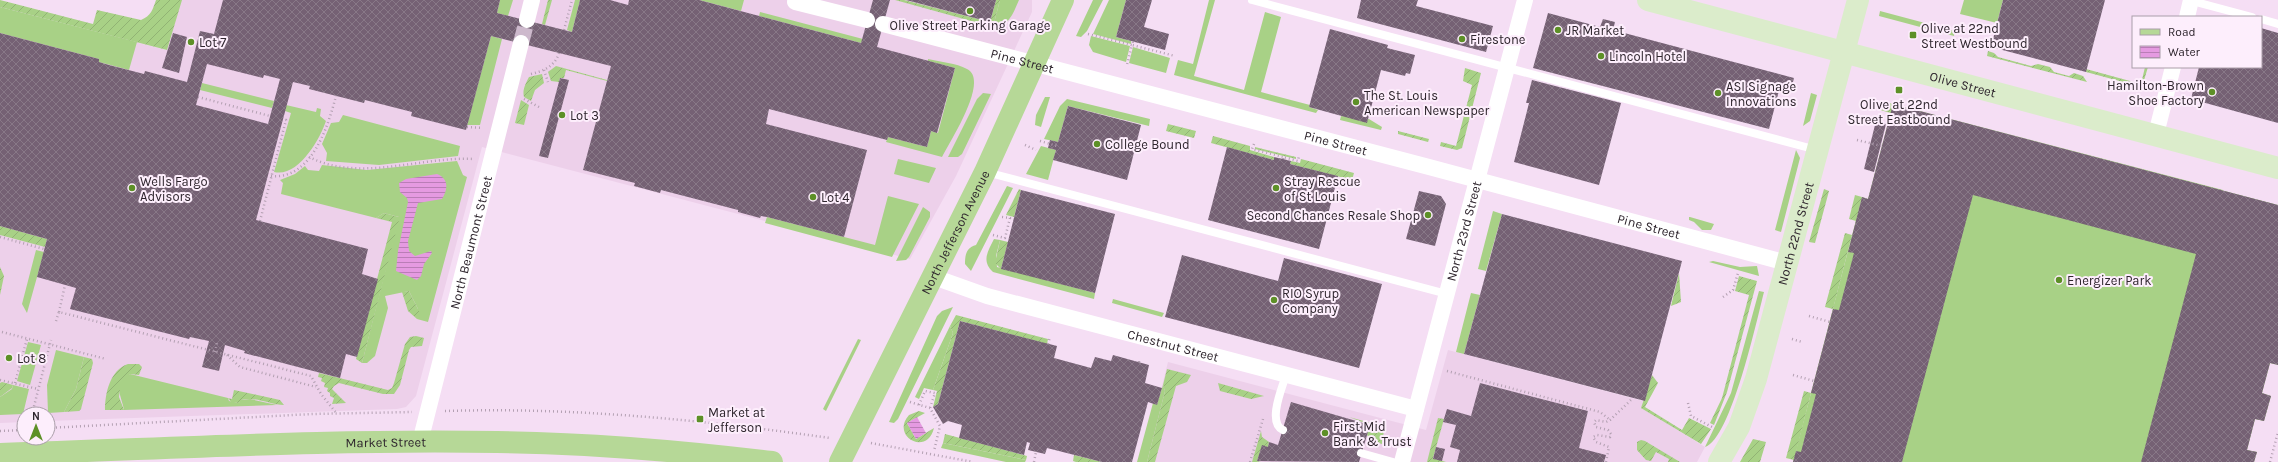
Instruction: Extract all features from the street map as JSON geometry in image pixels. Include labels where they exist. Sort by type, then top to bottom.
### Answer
[{"type":"main road","name":"North Jefferson Avenue","points":[[840,462],[985,172],[1063,0]]},
{"type":"main road","name":"Olive Street","points":[[1648,0],[2156,134],[2278,168]]},
{"type":"main road","name":"North 22nd Street","points":[[1719,462],[1730,446],[1748,406],[1858,0]]},
{"type":"main road","name":"Market Street","points":[[0,454],[420,442],[498,442],[601,446],[772,462]]},
{"type":"street","points":[[527,20],[532,0]]},
{"type":"street","name":"North 23rd Street","points":[[1402,462],[1525,0]]},
{"type":"street","points":[[2187,16],[2190,0]]},
{"type":"street","points":[[795,2],[867,20]]},
{"type":"street","name":"Pine Street","points":[[883,24],[1787,263]]},
{"type":"street","name":"North Beaumont Street","points":[[420,442],[521,43]]},
{"type":"street","points":[[2156,134],[2173,68]]},
{"type":"street","name":"Chestnut Street","points":[[932,276],[987,296],[1416,409]]},
{"type":"lane","points":[[1252,0],[1818,151]]},
{"type":"lane","points":[[2190,0],[2248,16]]},
{"type":"lane","points":[[2262,19],[2278,24]]},
{"type":"lane","points":[[985,172],[1447,294]]},
{"type":"lane","points":[[1283,430],[1278,428],[1275,422],[1275,415],[1286,375]]},
{"type":"lane","points":[[1362,453],[1393,462]]},
{"type":"path","points":[[564,30],[572,0]]},
{"type":"path","points":[[1088,34],[1175,56]]},
{"type":"path","points":[[1127,65],[1132,44]]},
{"type":"path","points":[[526,74],[544,70],[554,63],[559,53]]},
{"type":"path","points":[[544,70],[548,82]]},
{"type":"path","points":[[272,176],[286,175],[309,157],[323,137],[336,96]]},
{"type":"path","points":[[520,96],[539,107]]},
{"type":"path","points":[[198,97],[270,116]]},
{"type":"path","points":[[260,221],[286,120],[283,119]]},
{"type":"path","points":[[467,127],[482,128]]},
{"type":"path","points":[[1857,140],[1882,146]]},
{"type":"path","points":[[1040,142],[1057,146]]},
{"type":"path","points":[[1254,144],[1252,149],[1283,158],[1298,161],[1299,156]]},
{"type":"path","points":[[1025,145],[1036,150]]},
{"type":"path","points":[[309,157],[333,165],[368,168],[453,159],[474,160]]},
{"type":"path","points":[[993,236],[1005,238],[1010,218],[1002,217]]},
{"type":"path","points":[[1007,228],[1011,229]]},
{"type":"path","points":[[0,238],[44,249]]},
{"type":"path","points":[[1723,297],[1733,290],[1738,273]]},
{"type":"path","points":[[56,321],[65,285]]},
{"type":"path","points":[[59,312],[310,376],[314,379],[316,387],[337,414]]},
{"type":"path","points":[[1809,316],[1830,322]]},
{"type":"path","points":[[2,332],[106,359]]},
{"type":"path","points":[[1048,344],[1050,337]]},
{"type":"path","points":[[15,383],[27,339]]},
{"type":"path","points":[[1792,339],[1802,342]]},
{"type":"path","points":[[34,406],[51,340]]},
{"type":"path","points":[[215,352],[217,343]]},
{"type":"path","points":[[227,355],[237,366],[316,387]]},
{"type":"path","points":[[1446,371],[1600,412],[1610,420]]},
{"type":"path","points":[[1793,376],[1814,381]]},
{"type":"path","points":[[0,380],[38,389]]},
{"type":"path","points":[[919,405],[925,390],[935,393],[930,408]]},
{"type":"path","points":[[1606,462],[1609,447],[1596,442],[1593,437],[1597,435],[1610,437],[1611,434],[1608,430],[1596,427],[1594,422],[1596,420],[1606,422],[1610,420],[1633,398]]},
{"type":"path","points":[[910,402],[930,408],[937,416],[940,426],[934,451]]},
{"type":"path","points":[[1688,403],[1691,416],[1714,428]]},
{"type":"path","points":[[1250,462],[1264,416]]},
{"type":"path","points":[[0,432],[16,431]]},
{"type":"path","points":[[2270,462],[2278,432]]},
{"type":"path","points":[[1034,462],[1036,452]]},
{"type":"shaded area","points":[[179,0],[1032,0],[1032,12],[956,176],[910,259],[482,147],[416,396],[406,407],[397,409],[56,421],[56,406],[16,406],[16,422],[0,423],[0,7],[166,50]]},
{"type":"shaded area","points":[[1448,350],[1643,401],[1642,408],[1705,447],[1697,462],[1143,462],[1168,362],[1426,430]]},
{"type":"green space","points":[[0,0],[93,24],[97,10],[141,20],[153,9],[156,0],[182,0],[167,50],[0,7]]},
{"type":"green space","points":[[500,0],[513,0],[508,16],[497,13]]},
{"type":"green space","points":[[548,0],[552,0],[545,25],[542,24]]},
{"type":"green space","points":[[575,0],[580,0],[572,32],[567,30]]},
{"type":"green space","points":[[699,0],[744,0],[741,11]]},
{"type":"green space","points":[[895,0],[904,0],[990,22],[996,0],[1000,0],[993,27]]},
{"type":"green space","points":[[1000,0],[1019,0],[1010,18],[1003,24],[993,27]]},
{"type":"green space","points":[[1093,0],[1103,0],[1087,31],[1081,37],[1076,36]]},
{"type":"green space","points":[[1109,0],[1126,0],[1116,37],[1131,41],[1131,44],[1093,34]]},
{"type":"green space","points":[[1209,0],[1215,0],[1194,76],[1244,90],[1265,12],[1281,17],[1261,92],[1310,105],[1309,107],[1318,110],[1316,113],[1174,75],[1178,60],[1193,64]]},
{"type":"green space","points":[[1964,0],[2003,0],[1997,23],[1960,14]]},
{"type":"green space","points":[[0,7],[137,42],[129,70],[99,62],[99,59],[0,33]]},
{"type":"green space","points":[[1880,11],[1955,31],[1954,36],[1879,16]]},
{"type":"green space","points":[[760,12],[863,39],[861,43],[759,16]]},
{"type":"green space","points":[[491,36],[502,39],[480,125],[467,125]]},
{"type":"green space","points":[[1091,36],[1130,46],[1126,62],[1093,52],[1089,45]]},
{"type":"green space","points":[[1133,47],[1170,58],[1166,73],[1129,63]]},
{"type":"green space","points":[[1988,51],[1994,53],[1998,57],[2031,66],[2038,64],[2050,67],[2054,72],[2069,76],[2074,73],[2083,76],[2087,82],[1987,56]]},
{"type":"green space","points":[[928,59],[963,67],[973,75],[974,85],[966,111],[942,157],[886,142],[888,137],[927,147],[931,131],[938,133],[955,68],[928,61]]},
{"type":"green space","points":[[556,66],[607,81],[566,70],[564,78],[560,78],[559,82],[551,81],[548,72]]},
{"type":"green space","points":[[1465,68],[1481,73],[1462,148],[1457,150],[1440,146],[1441,142],[1456,146],[1472,85],[1463,81]]},
{"type":"green space","points":[[2145,68],[2148,68],[2142,87],[2086,72],[2086,69],[2141,84]]},
{"type":"green space","points":[[542,74],[544,83],[535,90],[531,101],[524,97],[524,89],[529,77]]},
{"type":"green space","points":[[202,83],[274,101],[272,108],[200,90]]},
{"type":"green space","points":[[983,93],[991,94],[962,154],[958,157],[948,157],[977,99]]},
{"type":"green space","points":[[1811,93],[1817,95],[1810,121],[1803,126]]},
{"type":"green space","points":[[1045,97],[1050,97],[1041,127],[1035,125],[1036,115]]},
{"type":"green space","points":[[1067,99],[1150,119],[1149,126],[1068,106],[1058,142],[1044,139],[1060,106]]},
{"type":"green space","points":[[521,100],[529,105],[524,125],[515,123]]},
{"type":"green space","points":[[1882,101],[1894,104],[1891,113],[1880,110]]},
{"type":"green space","name":"Energizer Park","points":[[1893,104],[2278,205],[2278,365],[2270,363],[2262,393],[2271,396],[2264,421],[2255,419],[2247,450],[2257,452],[2254,462],[1793,462],[1862,197],[1868,199]]},
{"type":"green space","points":[[286,105],[316,112],[317,108],[321,109],[320,116],[326,121],[319,137],[307,156],[291,169],[283,172],[274,172],[291,113],[285,111]]},
{"type":"green space","points":[[1932,114],[2223,190],[2223,191]]},
{"type":"green space","points":[[343,115],[460,146],[458,156],[379,165],[326,161],[327,153],[322,144],[331,123],[339,122]]},
{"type":"green space","points":[[1341,116],[1369,119],[1382,127],[1381,130],[1340,120]]},
{"type":"green space","points":[[1168,124],[1196,131],[1194,138],[1166,131]]},
{"type":"green space","points":[[1398,131],[1429,139],[1428,142],[1398,134]]},
{"type":"green space","points":[[1213,136],[1250,146],[1250,150],[1274,157],[1274,160],[1211,143]]},
{"type":"green space","points":[[1041,146],[1056,150],[1048,180],[1026,174]]},
{"type":"green space","points":[[1255,147],[1296,157],[1296,159],[1255,149]]},
{"type":"green space","points":[[1796,150],[1800,158],[1781,232],[1775,230]]},
{"type":"green space","points":[[898,159],[936,168],[929,183],[894,174]]},
{"type":"green space","points":[[1301,159],[1354,173],[1352,180],[1290,164],[1291,161],[1300,163]]},
{"type":"green space","points":[[457,161],[463,175],[467,177],[428,322],[417,319],[418,309],[409,291],[385,296],[388,308],[375,356],[367,363],[362,363],[399,217],[384,213],[376,218],[281,194],[283,183],[280,180],[295,174],[305,166],[308,170],[319,171],[322,165],[367,170]]},
{"type":"green space","points":[[1007,186],[1013,188],[971,271],[965,264],[967,252],[970,248],[976,245]]},
{"type":"green space","points":[[1019,189],[1021,190],[1014,217],[1006,215]]},
{"type":"green space","points":[[1824,189],[1829,191],[1815,243],[1809,242]]},
{"type":"green space","points":[[1855,195],[1862,197],[1856,221],[1849,219]]},
{"type":"green space","points":[[888,196],[919,204],[892,257],[765,223],[767,217],[875,245]]},
{"type":"green space","points":[[923,207],[930,212],[930,217],[909,257],[906,260],[896,261]]},
{"type":"green space","points":[[1493,211],[1502,214],[1486,271],[1478,269]]},
{"type":"green space","points":[[384,213],[399,217],[399,220],[362,363],[356,359],[392,222],[376,218]]},
{"type":"green space","points":[[1689,217],[1714,224],[1711,230],[1702,230],[1694,222],[1689,220]]},
{"type":"green space","points":[[0,226],[47,239],[45,247],[0,235]]},
{"type":"green space","points":[[1845,233],[1852,235],[1833,309],[1825,307]]},
{"type":"green space","points":[[994,239],[1000,240],[996,256],[997,267],[1095,293],[1094,299],[993,272],[989,268],[986,260]]},
{"type":"green space","points":[[1000,240],[1008,242],[1001,269],[995,263]]},
{"type":"green space","points":[[36,250],[44,252],[27,313],[22,304]]},
{"type":"green space","points":[[1713,261],[1740,267],[1757,266],[1759,276],[1709,262]]},
{"type":"green space","points":[[0,267],[4,276],[0,295]]},
{"type":"green space","points":[[1679,273],[1681,302],[1671,306]]},
{"type":"green space","points":[[1739,276],[1757,281],[1727,392],[1714,425],[1710,423],[1722,398],[1749,295],[1735,291]]},
{"type":"green space","points":[[409,291],[420,313],[417,319],[408,311],[402,292]]},
{"type":"green space","points":[[1759,291],[1764,292],[1742,377],[1724,423],[1715,439],[1705,447],[1731,393]]},
{"type":"green space","points":[[1471,293],[1480,295],[1464,354],[1456,352]]},
{"type":"green space","points":[[1113,299],[1164,313],[1162,317],[1112,303]]},
{"type":"green space","points":[[953,307],[898,419],[894,423],[889,422],[937,316],[942,311]]},
{"type":"green space","points":[[956,315],[1048,339],[1047,344],[960,321],[938,404],[933,407],[937,391],[933,390],[953,333],[950,326]]},
{"type":"green space","points":[[950,326],[953,333],[933,390],[924,388],[919,399],[915,397]]},
{"type":"green space","points":[[416,336],[424,338],[422,346],[411,347],[409,350],[400,385],[394,394],[383,394],[339,383],[332,389],[346,403],[332,404],[334,398],[330,396],[330,393],[327,391],[328,388],[324,387],[325,383],[321,381],[322,378],[318,377],[319,373],[388,390],[392,388],[394,383],[405,344],[410,337]]},
{"type":"green space","points":[[858,339],[861,340],[826,411],[823,409]]},
{"type":"green space","points":[[28,342],[41,345],[30,385],[17,381]]},
{"type":"green space","points":[[56,350],[84,357],[76,389],[64,412],[56,412],[56,406],[48,406],[47,385]]},
{"type":"green space","points":[[84,357],[92,359],[93,363],[81,409],[79,411],[64,412],[76,389]]},
{"type":"green space","points":[[128,364],[139,364],[142,367],[139,375],[130,374],[121,381],[119,397],[124,410],[105,410],[106,396],[113,377],[117,371]]},
{"type":"green space","points":[[1167,369],[1191,375],[1187,382],[1176,386],[1155,462],[1147,462],[1165,391],[1163,385]]},
{"type":"green space","points":[[130,374],[228,398],[229,401],[239,403],[240,400],[250,399],[277,405],[124,410],[119,385],[124,377]]},
{"type":"green space","points":[[1652,375],[1658,383],[1645,407],[1682,430],[1689,418],[1711,429],[1701,444],[1641,408]]},
{"type":"green space","points":[[2,382],[13,385],[12,388],[0,397],[0,383]]},
{"type":"green space","points":[[1218,383],[1264,396],[1251,399],[1220,391]]},
{"type":"green space","points":[[13,385],[29,389],[25,406],[16,406],[16,414],[0,415],[0,397],[12,389]]},
{"type":"green space","points":[[1163,385],[1165,391],[1147,462],[1137,462],[1153,403],[1157,404]]},
{"type":"green space","points":[[234,390],[280,400],[284,405],[252,399],[241,400],[239,403],[231,402],[228,398],[232,399]]},
{"type":"green space","points":[[1804,391],[1811,393],[1794,460],[1786,458]]},
{"type":"green space","points":[[919,411],[925,413],[907,423],[916,439],[934,428],[930,437],[924,441],[918,442],[907,436],[904,430],[904,423],[909,415]]},
{"type":"green space","points":[[1349,417],[1382,426],[1384,430],[1382,444],[1374,442],[1367,435],[1370,425]]},
{"type":"green space","points":[[1438,418],[1444,419],[1433,458],[1446,462],[1427,462]]},
{"type":"green space","points":[[1261,431],[1262,437],[1269,442],[1268,447],[1262,446],[1257,461],[1261,462],[1252,462]]},
{"type":"green space","points":[[945,434],[1027,456],[1026,460],[943,443]]},
{"type":"green space","points":[[1753,439],[1766,442],[1760,462],[1740,462]]},
{"type":"green space","points":[[1641,440],[1680,462],[1668,462],[1669,459],[1656,452],[1651,461],[1646,460],[1637,450],[1637,442]]},
{"type":"green space","points":[[943,443],[1026,460],[1025,462],[1006,462],[941,448]]},
{"type":"green space","points":[[1074,455],[1102,462],[1076,462],[1073,461]]},
{"type":"water","points":[[437,174],[445,181],[446,188],[444,195],[442,199],[418,203],[408,241],[409,251],[415,256],[431,251],[432,253],[424,264],[421,276],[417,280],[396,271],[398,251],[408,202],[407,198],[400,192],[399,183],[406,179]]},
{"type":"water","points":[[917,417],[926,433],[916,439],[907,423]]},
{"type":"building","name":"Wells Fargo Advisors","points":[[223,0],[500,0],[497,13],[572,32],[580,0],[610,0],[628,5],[629,0],[699,0],[861,43],[873,0],[890,0],[877,47],[955,68],[937,133],[931,131],[927,147],[888,137],[887,140],[769,109],[766,124],[867,150],[844,237],[767,217],[761,216],[760,218],[738,212],[738,210],[661,190],[660,193],[634,186],[635,183],[583,170],[611,66],[491,36],[466,130],[411,116],[412,112],[365,100],[364,103],[309,89],[310,86],[293,82],[256,220],[368,249],[362,274],[378,279],[357,357],[346,354],[340,378],[244,353],[245,351],[225,345],[219,371],[202,367],[209,341],[190,337],[189,339],[70,309],[76,288],[37,277],[47,239],[0,226],[0,33],[99,59],[99,62],[109,65],[144,74],[145,71],[187,82],[200,31],[214,34]],"holes":[[[207,64],[263,78],[264,75],[280,79],[268,124],[196,105]]]},
{"type":"building","name":"Olive Street Parking Garage","points":[[906,0],[996,0],[990,22]]},
{"type":"building","points":[[1126,0],[1152,0],[1144,27],[1169,34],[1165,50],[1116,37]]},
{"type":"building","name":"Firestone","points":[[1361,0],[1418,0],[1416,6],[1493,26],[1486,52],[1357,18]]},
{"type":"building","points":[[2003,0],[2105,0],[2086,72],[1991,47]]},
{"type":"building","points":[[1548,13],[1600,27],[1603,19],[1615,22],[1613,30],[1794,78],[1792,86],[1781,83],[1769,129],[1533,68]]},
{"type":"building","points":[[2262,28],[2278,33],[2278,123],[2191,99],[2199,68],[2262,68]]},
{"type":"building","points":[[1330,29],[1388,45],[1387,48],[1415,55],[1410,74],[1406,73],[1405,76],[1381,70],[1367,123],[1309,107]]},
{"type":"building","points":[[173,33],[187,37],[179,73],[162,68]]},
{"type":"building","points":[[560,78],[569,80],[548,158],[539,156]]},
{"type":"building","points":[[1532,80],[1621,103],[1599,185],[1514,162],[1529,103],[1526,103]]},
{"type":"building","name":"Energizer Park","points":[[1893,104],[2278,205],[2278,365],[2270,363],[2262,393],[2271,396],[2264,421],[2255,419],[2247,450],[2257,452],[2254,462],[2141,462],[2196,254],[1973,195],[1902,462],[1793,462],[1796,451],[1801,452],[1816,394],[1811,393],[1833,309],[1839,310],[1854,253],[1848,252],[1862,197],[1868,199]]},
{"type":"building","name":"College Bound","points":[[1068,106],[1141,125],[1127,180],[1053,160],[1056,150],[1048,148],[1050,140],[1058,142]]},
{"type":"building","points":[[1876,121],[1886,124],[1874,172],[1864,169]]},
{"type":"building","name":"Stray Rescue of St Louis","points":[[1227,147],[1274,160],[1274,157],[1291,161],[1290,164],[1338,176],[1319,249],[1208,220]]},
{"type":"building","points":[[1021,190],[1115,214],[1095,293],[1001,269]]},
{"type":"building","name":"Second Chances Resale Shop","points":[[1419,191],[1441,196],[1446,204],[1435,246],[1406,239]]},
{"type":"building","points":[[1502,214],[1682,261],[1645,401],[1464,354]]},
{"type":"building","name":"RIO Syrup Company","points":[[1182,255],[1278,281],[1284,258],[1382,284],[1359,368],[1165,317]]},
{"type":"building","points":[[960,321],[1057,346],[1054,358],[1091,368],[1095,357],[1111,361],[1113,355],[1149,365],[1145,383],[1162,388],[1157,405],[1148,402],[1132,462],[1102,462],[1047,448],[1045,454],[1028,450],[1030,443],[1027,442],[1024,455],[959,438],[962,425],[948,421],[943,424],[933,407],[938,404]]},
{"type":"building","points":[[1480,383],[1588,411],[1579,448],[1606,455],[1604,462],[1457,462],[1460,450],[1450,447],[1456,425],[1443,422],[1447,409],[1471,416]]},
{"type":"building","name":"First Mid Bank & Trust","points":[[1291,402],[1370,425],[1359,462],[1257,461],[1262,445],[1268,447],[1269,442],[1278,445]]},
{"type":"building","points":[[1436,447],[1445,449],[1442,461],[1433,459]]},
{"type":"tunnel","points":[[521,43],[527,20]]},
{"type":"place","name":"Olive Street Parking Garage","points":[[970,11]]},
{"type":"place","name":"JR Market","points":[[1558,30]]},
{"type":"place","name":"Olive at 22nd Street Westbound","points":[[1913,35]]},
{"type":"place","name":"Firestone","points":[[1462,39]]},
{"type":"place","name":"Lot 7","points":[[191,42]]},
{"type":"place","name":"Lincoln Hotel","points":[[1601,56]]},
{"type":"place","name":"Olive at 22nd Street Eastbound","points":[[1899,90]]},
{"type":"place","name":"Hamilton-Brown Shoe Factory","points":[[2212,92]]},
{"type":"place","name":"ASI Signage Innovations","points":[[1718,93]]},
{"type":"place","name":"The St. Louis American Newspaper","points":[[1356,102]]},
{"type":"place","name":"Lot 3","points":[[562,115]]},
{"type":"place","name":"College Bound","points":[[1097,144]]},
{"type":"place","name":"Wells Fargo Advisors","points":[[132,188]]},
{"type":"place","name":"Stray Rescue of St Louis","points":[[1276,188]]},
{"type":"place","name":"Lot 4","points":[[813,197]]},
{"type":"place","name":"Second Chances Resale Shop","points":[[1428,215]]},
{"type":"place","name":"Energizer Park","points":[[2059,280]]},
{"type":"place","name":"RIO Syrup Company","points":[[1274,300]]},
{"type":"place","name":"Lot 8","points":[[9,358]]},
{"type":"place","name":"Market at Jefferson","points":[[700,419]]},
{"type":"place","name":"First Mid Bank & Trust","points":[[1325,433]]}]
